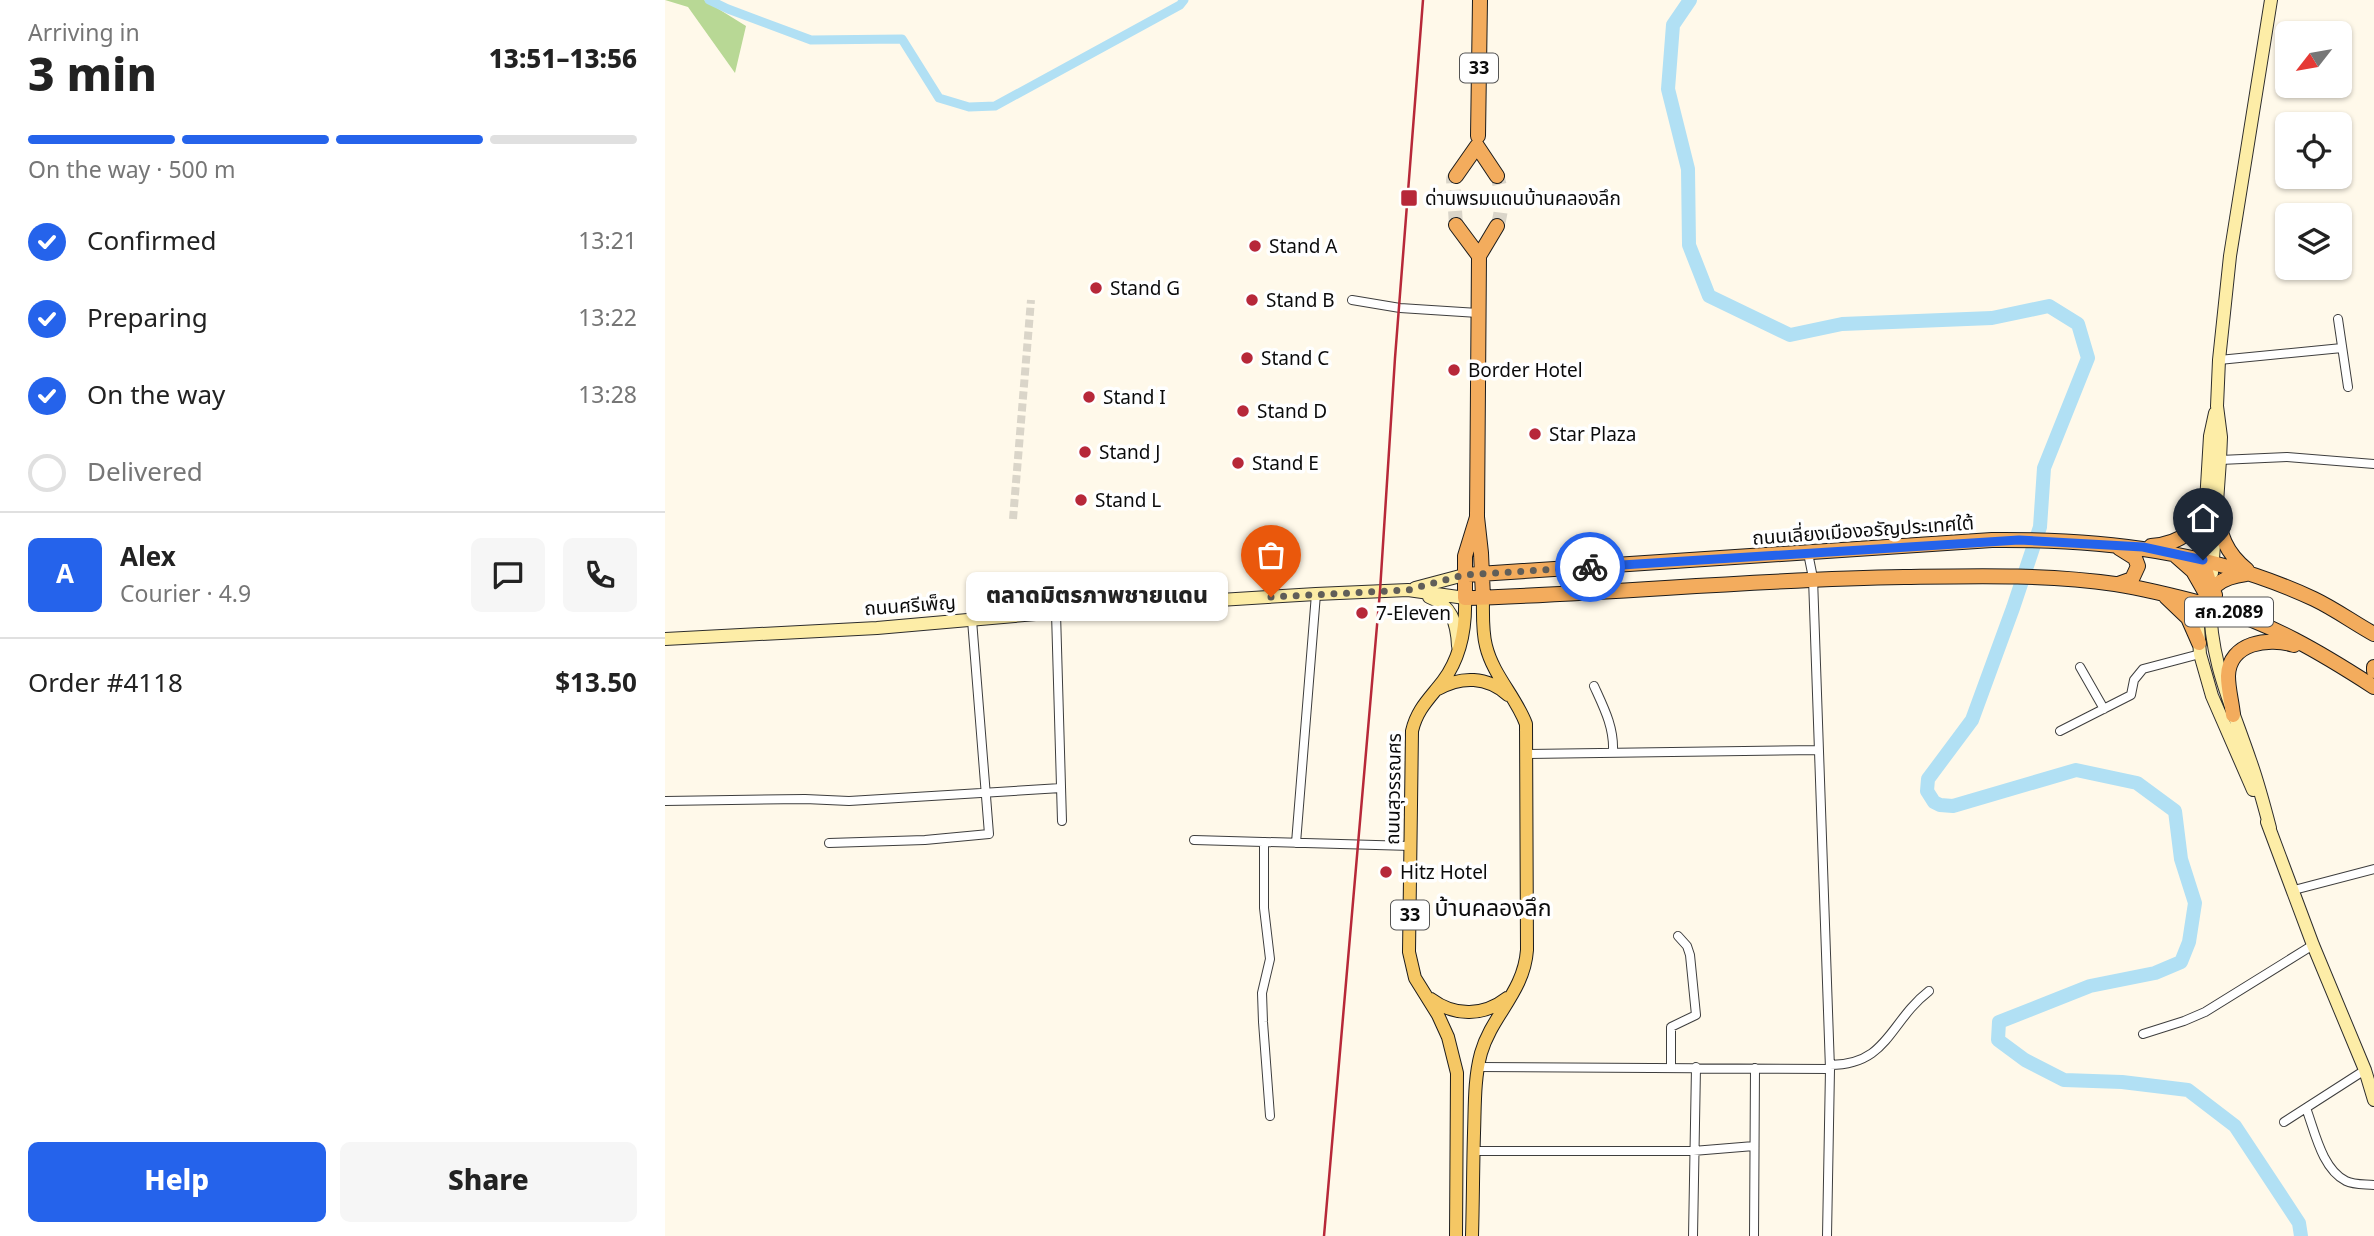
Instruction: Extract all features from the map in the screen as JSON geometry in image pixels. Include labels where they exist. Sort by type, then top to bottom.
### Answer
[{"type":"highway","name":"33","points":[[1478,136],[1480,0]]},
{"type":"highway","points":[[1456,176],[1478,146],[1497,176]]},
{"type":"highway","points":[[1456,225],[1479,256]]},
{"type":"highway","name":"ถนนสุวรรณศร","points":[[1483,597],[1477,517],[1479,256],[1497,226]]},
{"type":"highway","points":[[2143,547],[2179,540],[2197,524],[2211,504]]},
{"type":"highway","points":[[2211,504],[2227,551],[2251,575]]},
{"type":"highway","name":"ถนนสุวรรณศร","points":[[1465,598],[1465,556],[1477,517]]},
{"type":"highway","name":"ถนนเลี่ยงเมืองอรัญประเทศใต้","points":[[1464,575],[1992,540],[2143,547],[2172,554],[2205,588],[2237,615],[2279,632],[2374,687]]},
{"type":"highway","points":[[2111,545],[2128,552],[2139,566],[2132,579],[2118,584]]},
{"type":"highway","points":[[2172,554],[2193,571],[2205,588],[2231,576],[2251,575]]},
{"type":"highway","name":"ถนนเลี่ยงเมืองอรัญประเทศใต้","points":[[1465,598],[1813,579],[1984,576],[2070,579],[2118,584],[2170,596],[2251,575],[2315,600],[2374,634]]},
{"type":"highway","points":[[2170,596],[2188,618],[2199,649]]},
{"type":"highway","points":[[2233,715],[2228,674],[2239,652],[2260,641],[2286,643],[2315,652]]},
{"type":"main road","points":[[2271,0],[2230,256],[2217,406],[2210,436],[2211,504],[2199,649],[2227,733],[2270,828],[2313,945],[2365,1070],[2374,1100]]},
{"type":"main road","points":[[2211,504],[2220,460],[2221,437],[2217,406]]},
{"type":"main road","name":"ถนนศรีเพ็ญ","points":[[1408,590],[1464,575]]},
{"type":"main road","points":[[2205,588],[2214,654],[2251,762],[2270,828]]},
{"type":"main road","points":[[1408,590],[1442,602],[1452,615],[1457,630],[1458,653]]},
{"type":"main road","name":"ถนนศรีเพ็ญ","points":[[665,639],[877,628],[1316,594],[1408,590],[1465,598]]},
{"type":"main road","name":"ถนนสุวรรณศร","points":[[1472,1236],[1478,1067],[1489,1032],[1517,987],[1526,966],[1527,950],[1527,724],[1493,664],[1486,646],[1483,597]]},
{"type":"main road","name":"ถนนสุวรรณศร","points":[[1457,1236],[1457,1073],[1448,1037],[1415,978],[1409,952],[1412,731],[1420,708],[1445,678],[1458,653],[1465,624],[1465,598]]},
{"type":"main road","points":[[1434,691],[1449,683],[1471,679],[1489,683],[1514,699]]},
{"type":"main road","points":[[1425,993],[1450,1010],[1469,1013],[1497,1005],[1517,987]]},
{"type":"street","points":[[1352,300],[1400,308],[1478,313]]},
{"type":"street","points":[[2338,319],[2348,387]]},
{"type":"street","points":[[2220,360],[2342,348]]},
{"type":"street","points":[[2220,460],[2287,457],[2374,464]]},
{"type":"street","points":[[1808,553],[1813,579],[1830,1067],[1827,1236]]},
{"type":"street","points":[[1296,843],[1316,594]]},
{"type":"street","points":[[1056,613],[1062,821]]},
{"type":"street","points":[[829,843],[925,840],[989,834],[972,620]]},
{"type":"street","points":[[2060,731],[2131,695],[2134,680],[2143,669],[2199,649]]},
{"type":"street","points":[[2080,667],[2104,709]]},
{"type":"street","points":[[1594,686],[1611,724],[1613,751]]},
{"type":"street","points":[[1528,754],[1819,750]]},
{"type":"street","points":[[665,801],[849,801],[1061,788]]},
{"type":"street","points":[[1195,840],[1411,846]]},
{"type":"street","points":[[1265,842],[1264,908],[1270,959],[1262,993],[1262,1022],[1270,1116]]},
{"type":"street","points":[[2294,890],[2374,869]]},
{"type":"street","points":[[1671,1068],[1671,1027],[1696,1015],[1690,955],[1687,946],[1678,936]]},
{"type":"street","points":[[2143,1034],[2205,1012],[2313,945]]},
{"type":"street","points":[[1478,1067],[1830,1067],[1874,1054],[1912,1004],[1929,991]]},
{"type":"street","points":[[1693,1236],[1696,1068]]},
{"type":"street","points":[[1754,1236],[1755,1068]]},
{"type":"street","points":[[2284,1122],[2365,1070]]},
{"type":"street","points":[[2306,1108],[2326,1160],[2333,1170],[2350,1183],[2374,1185]]},
{"type":"street","points":[[1474,1152],[1693,1152],[1755,1146]]},
{"type":"green space","points":[[665,0],[704,0],[746,26],[735,73],[688,7]]},
{"type":"waterway","points":[[709,0],[811,40],[902,39],[939,98],[969,107],[995,106],[1180,5],[1184,0]]},
{"type":"waterway","points":[[1690,0],[1673,25],[1668,89],[1688,169],[1689,245],[1709,296],[1790,335],[1842,324],[1992,318],[2049,306],[2078,324],[2088,358],[2044,468],[2040,527],[1972,720],[1928,779],[1927,791],[1934,802],[1953,806],[2076,770],[2137,783],[2175,811],[2181,859],[2195,903],[2189,942],[2181,962],[2155,973],[2090,986],[1999,1022],[1998,1040],[2025,1060],[2064,1080],[2122,1082],[2188,1090],[2235,1126],[2299,1223],[2301,1236]]},
{"type":"tunnel","points":[[1456,176],[1453,179],[1456,225]]},
{"type":"tunnel","points":[[1497,176],[1501,201],[1497,226]]},
{"type":"tunnel","points":[[1013,519],[1031,300]]},
{"type":"railway","points":[[1324,1236],[1380,591],[1423,0]]},
{"type":"way so far","points":[[1271,597],[1408,590],[1464,575],[1590,567]]},
{"type":"place","name":"ด่านพรมแดนบ้านคลองลึก","points":[[1409,198]]},
{"type":"place","name":"Stand A","points":[[1255,246]]},
{"type":"place","name":"Stand G","points":[[1096,288]]},
{"type":"place","name":"Stand B","points":[[1252,300]]},
{"type":"place","name":"Stand C","points":[[1247,358]]},
{"type":"place","name":"Border Hotel","points":[[1454,370]]},
{"type":"place","name":"Stand I","points":[[1089,397]]},
{"type":"place","name":"Stand D","points":[[1243,411]]},
{"type":"place","name":"Star Plaza","points":[[1535,434]]},
{"type":"place","name":"Stand J","points":[[1085,452]]},
{"type":"place","name":"Stand E","points":[[1238,463]]},
{"type":"place","name":"Stand L","points":[[1081,500]]},
{"type":"place","name":"ตลาดมิตรภาพชายแดน","points":[[1271,597]]},
{"type":"place","name":"7-Eleven","points":[[1362,613]]},
{"type":"place","name":"Hitz Hotel","points":[[1386,872]]},
{"type":"district","name":"บ้านคลองลึก","points":[[1493,908]]},
{"type":"route","points":[[1590,567],[1992,540],[2143,547],[2203,560]]}]
